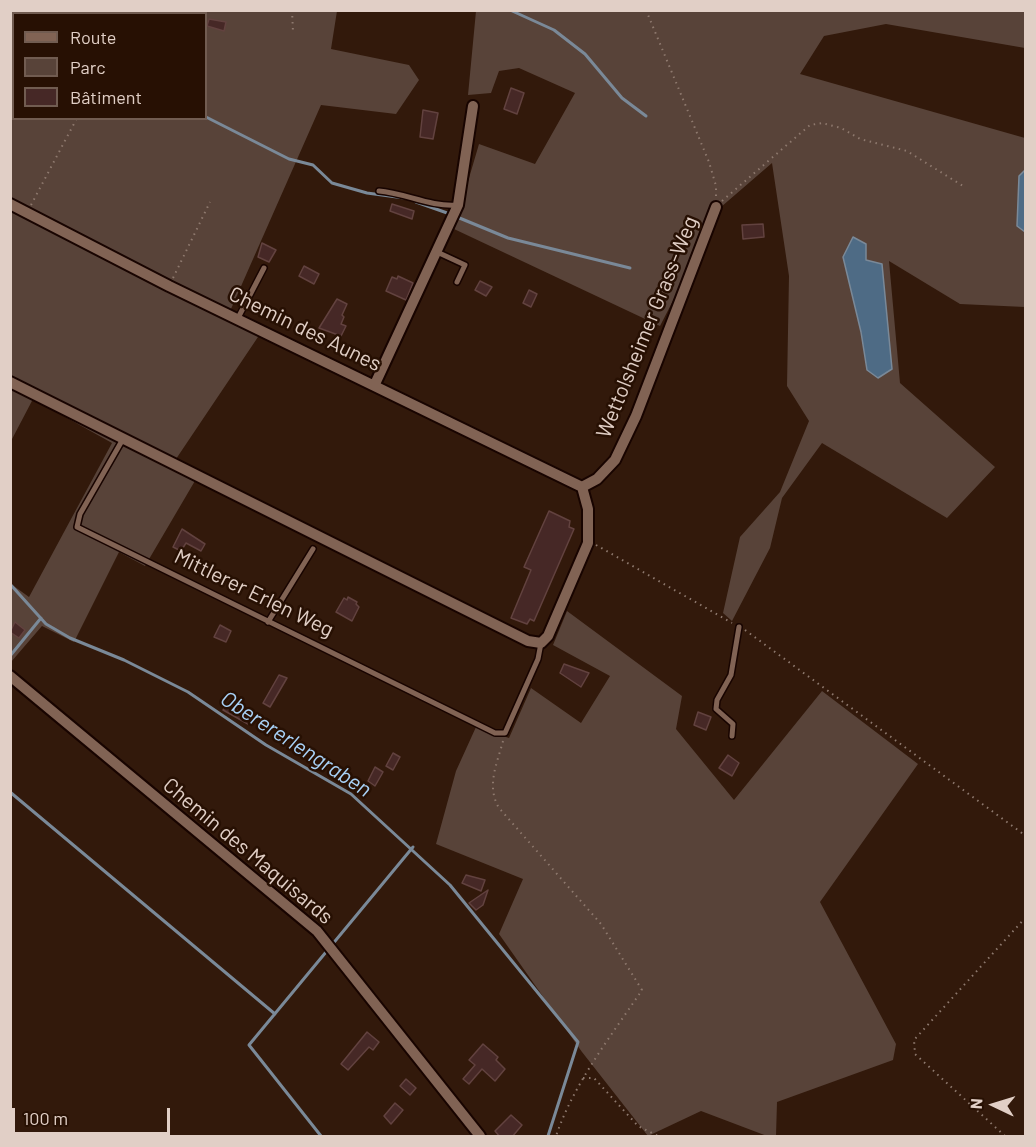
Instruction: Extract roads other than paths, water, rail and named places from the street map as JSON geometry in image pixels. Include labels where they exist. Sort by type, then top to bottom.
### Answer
[{"type":"street","points":[[375,384],[458,205],[473,106]]},
{"type":"street","name":"Chemin des Aunes","points":[[10,204],[169,286],[375,384],[582,487]]},
{"type":"street","name":"Wettolsheimer Grass-Weg","points":[[582,487],[597,478],[615,460],[632,425],[716,207]]},
{"type":"street","points":[[10,382],[528,641],[541,643],[548,636],[588,543],[588,509],[582,487]]},
{"type":"street","name":"Chemin des Maquisards","points":[[10,676],[317,931],[480,1137]]},
{"type":"lane","points":[[379,191],[396,192],[444,206],[458,205]]},
{"type":"lane","points":[[437,252],[465,265],[457,282]]},
{"type":"lane","points":[[238,318],[264,268]]},
{"type":"lane","name":"Mittlerer Erlen Weg","points":[[123,439],[80,514],[77,527],[495,733],[505,733],[538,659],[541,643]]},
{"type":"lane","points":[[268,622],[313,549]]},
{"type":"lane","points":[[732,736],[733,724],[716,709],[717,700],[731,675],[739,627]]},
{"type":"water","points":[[1025,170],[1025,232],[1017,226],[1019,176]]},
{"type":"water","points":[[853,237],[866,244],[866,260],[882,264],[892,369],[878,378],[867,370],[861,332],[843,257]]},
{"type":"waterway","points":[[510,10],[554,30],[585,54],[622,98],[646,116]]},
{"type":"waterway","points":[[207,118],[289,159],[313,165],[332,183],[367,193],[404,198]]},
{"type":"waterway","points":[[416,202],[450,214]]},
{"type":"waterway","points":[[457,217],[508,238],[630,268]]},
{"type":"waterway","name":"Oberererlengraben","points":[[10,584],[46,624],[70,638],[124,660],[188,692],[266,745],[351,794],[450,885],[578,1042],[548,1136]]},
{"type":"waterway","points":[[10,656],[41,618]]},
{"type":"waterway","points":[[10,792],[275,1014]]},
{"type":"waterway","points":[[321,1136],[249,1045],[413,847]]}]
